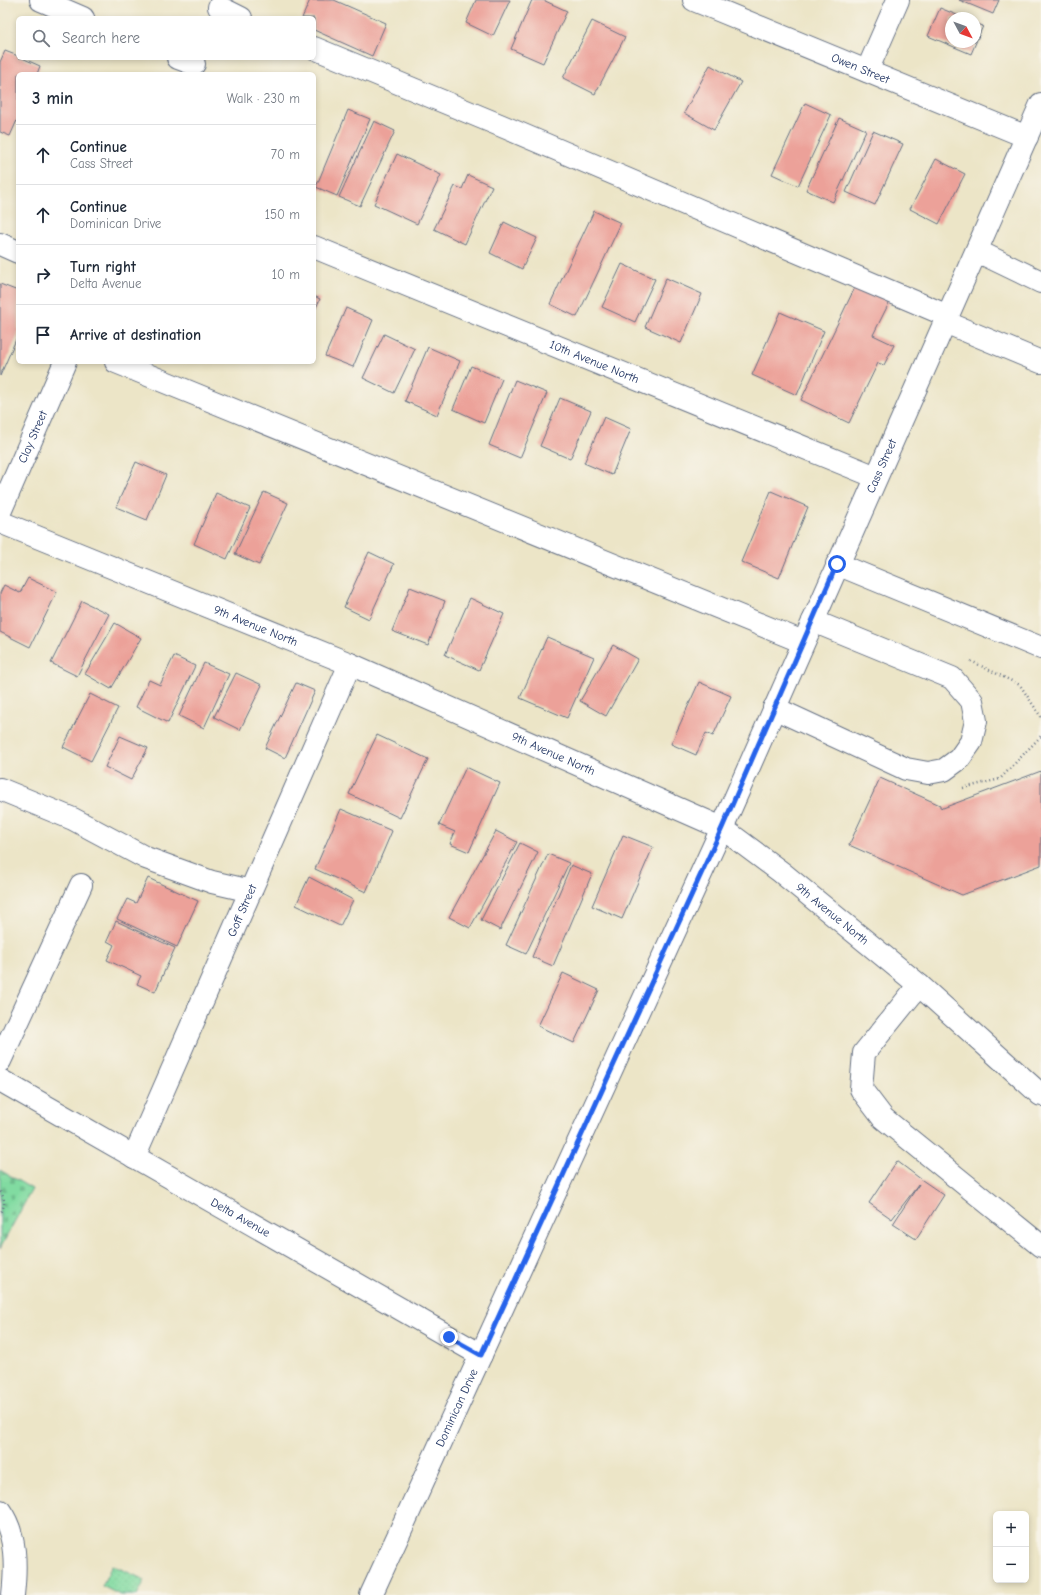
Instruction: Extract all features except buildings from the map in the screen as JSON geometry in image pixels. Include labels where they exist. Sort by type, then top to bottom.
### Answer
[{"type":"street","points":[[41,0],[78,16]]},
{"type":"street","name":"Owen Street","points":[[694,0],[726,6],[867,71],[1027,137]]},
{"type":"street","points":[[867,71],[898,0]]},
{"type":"street","points":[[218,8],[236,16]]},
{"type":"street","points":[[316,49],[502,126],[946,319],[1041,362]]},
{"type":"street","name":"Cass Street","points":[[722,828],[837,564],[1041,104]]},
{"type":"street","points":[[0,244],[16,251]]},
{"type":"street","name":"10th Avenue North","points":[[316,248],[876,476]]},
{"type":"street","points":[[977,251],[1041,282]]},
{"type":"street","name":"Clay Street","points":[[0,512],[64,364]]},
{"type":"street","points":[[121,364],[803,642]]},
{"type":"street","name":"9th Avenue North","points":[[0,522],[350,664],[722,828],[781,872],[919,985],[1041,1095]]},
{"type":"street","points":[[837,564],[1041,648]]},
{"type":"street","points":[[774,708],[906,768],[928,773],[944,770],[959,759],[971,742],[976,721],[972,702],[952,678],[812,621]]},
{"type":"street","name":"Goff Street","points":[[134,1157],[350,664]]},
{"type":"street","points":[[0,789],[73,819],[146,858],[212,882],[251,891]]},
{"type":"street","name":"Dominican Drive","points":[[371,1595],[722,828]]},
{"type":"street","points":[[0,1061],[81,884]]},
{"type":"street","points":[[919,985],[864,1053],[861,1089],[884,1118],[1041,1246]]},
{"type":"street","name":"Delta Avenue","points":[[0,1080],[481,1355]]},
{"type":"street","points":[[0,1511],[9,1528],[13,1543],[16,1564],[13,1595]]},
{"type":"path","points":[[0,1192],[4,1200],[3,1210],[0,1214]]},
{"type":"green space","points":[[0,1170],[32,1189],[0,1249]]},
{"type":"green space","points":[[112,1565],[145,1580],[137,1595],[120,1595],[102,1586]]},
{"type":"route","points":[[449,1337],[481,1355],[722,828],[837,564]]}]
